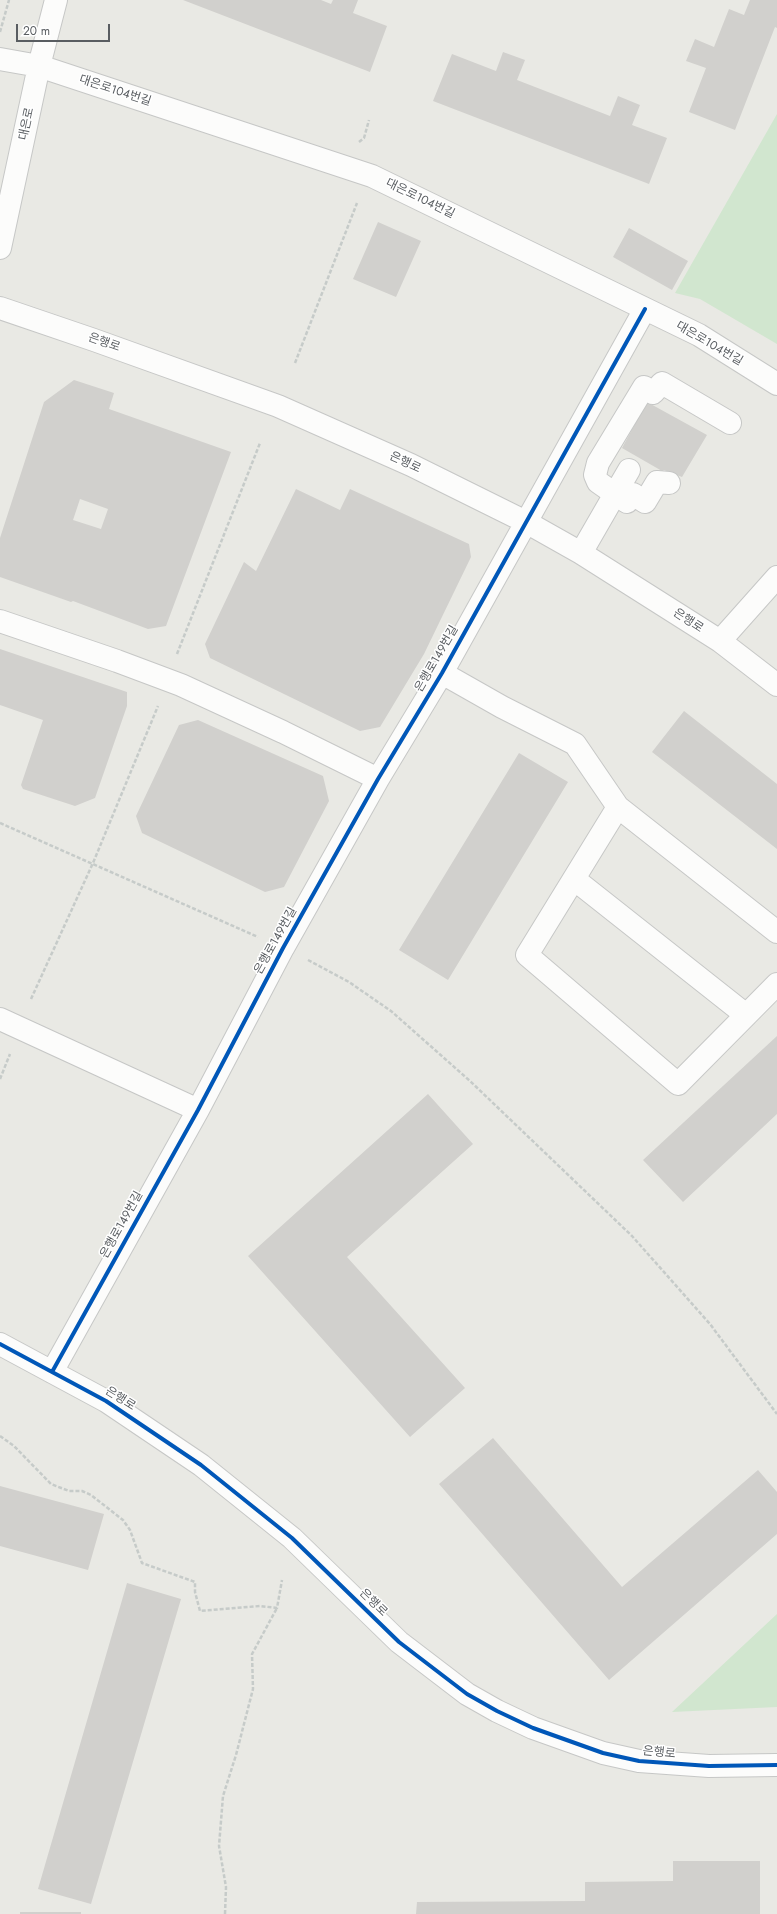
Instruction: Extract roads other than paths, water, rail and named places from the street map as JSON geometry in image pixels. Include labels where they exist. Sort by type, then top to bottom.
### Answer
[{"type":"street","name":"대은로","points":[[0,248],[56,0]]},
{"type":"street","name":"대은로104번길","points":[[0,59],[40,66],[372,176],[699,335],[777,384]]},
{"type":"street","name":"은행로","points":[[0,308],[198,376],[303,416],[410,465],[526,522],[581,553],[720,641],[777,686]]},
{"type":"street","name":"은행로149번길","points":[[52,1372],[198,1110],[283,948],[378,779],[442,673],[645,309]]},
{"type":"street","points":[[669,482],[657,482],[645,502],[633,494],[626,502],[598,482],[595,475],[598,463],[644,387],[653,393],[662,383],[730,423]]},
{"type":"street","points":[[581,553],[630,470]]},
{"type":"street","points":[[720,641],[777,577]]},
{"type":"street","points":[[0,621],[117,660],[181,685],[283,732],[378,779]]},
{"type":"street","points":[[442,673],[502,707],[575,744],[618,807],[777,932]]},
{"type":"street","points":[[618,807],[527,955],[678,1084],[777,984]]},
{"type":"street","points":[[574,878],[746,1015]]},
{"type":"street","points":[[0,1019],[198,1110]]},
{"type":"street","name":"은행로","points":[[0,1344],[106,1401],[218,1478],[292,1538],[399,1642],[467,1694],[533,1728],[603,1753],[639,1761],[668,1764],[733,1766],[777,1765]]},
{"type":"street","points":[[733,1766],[777,1780]]}]
